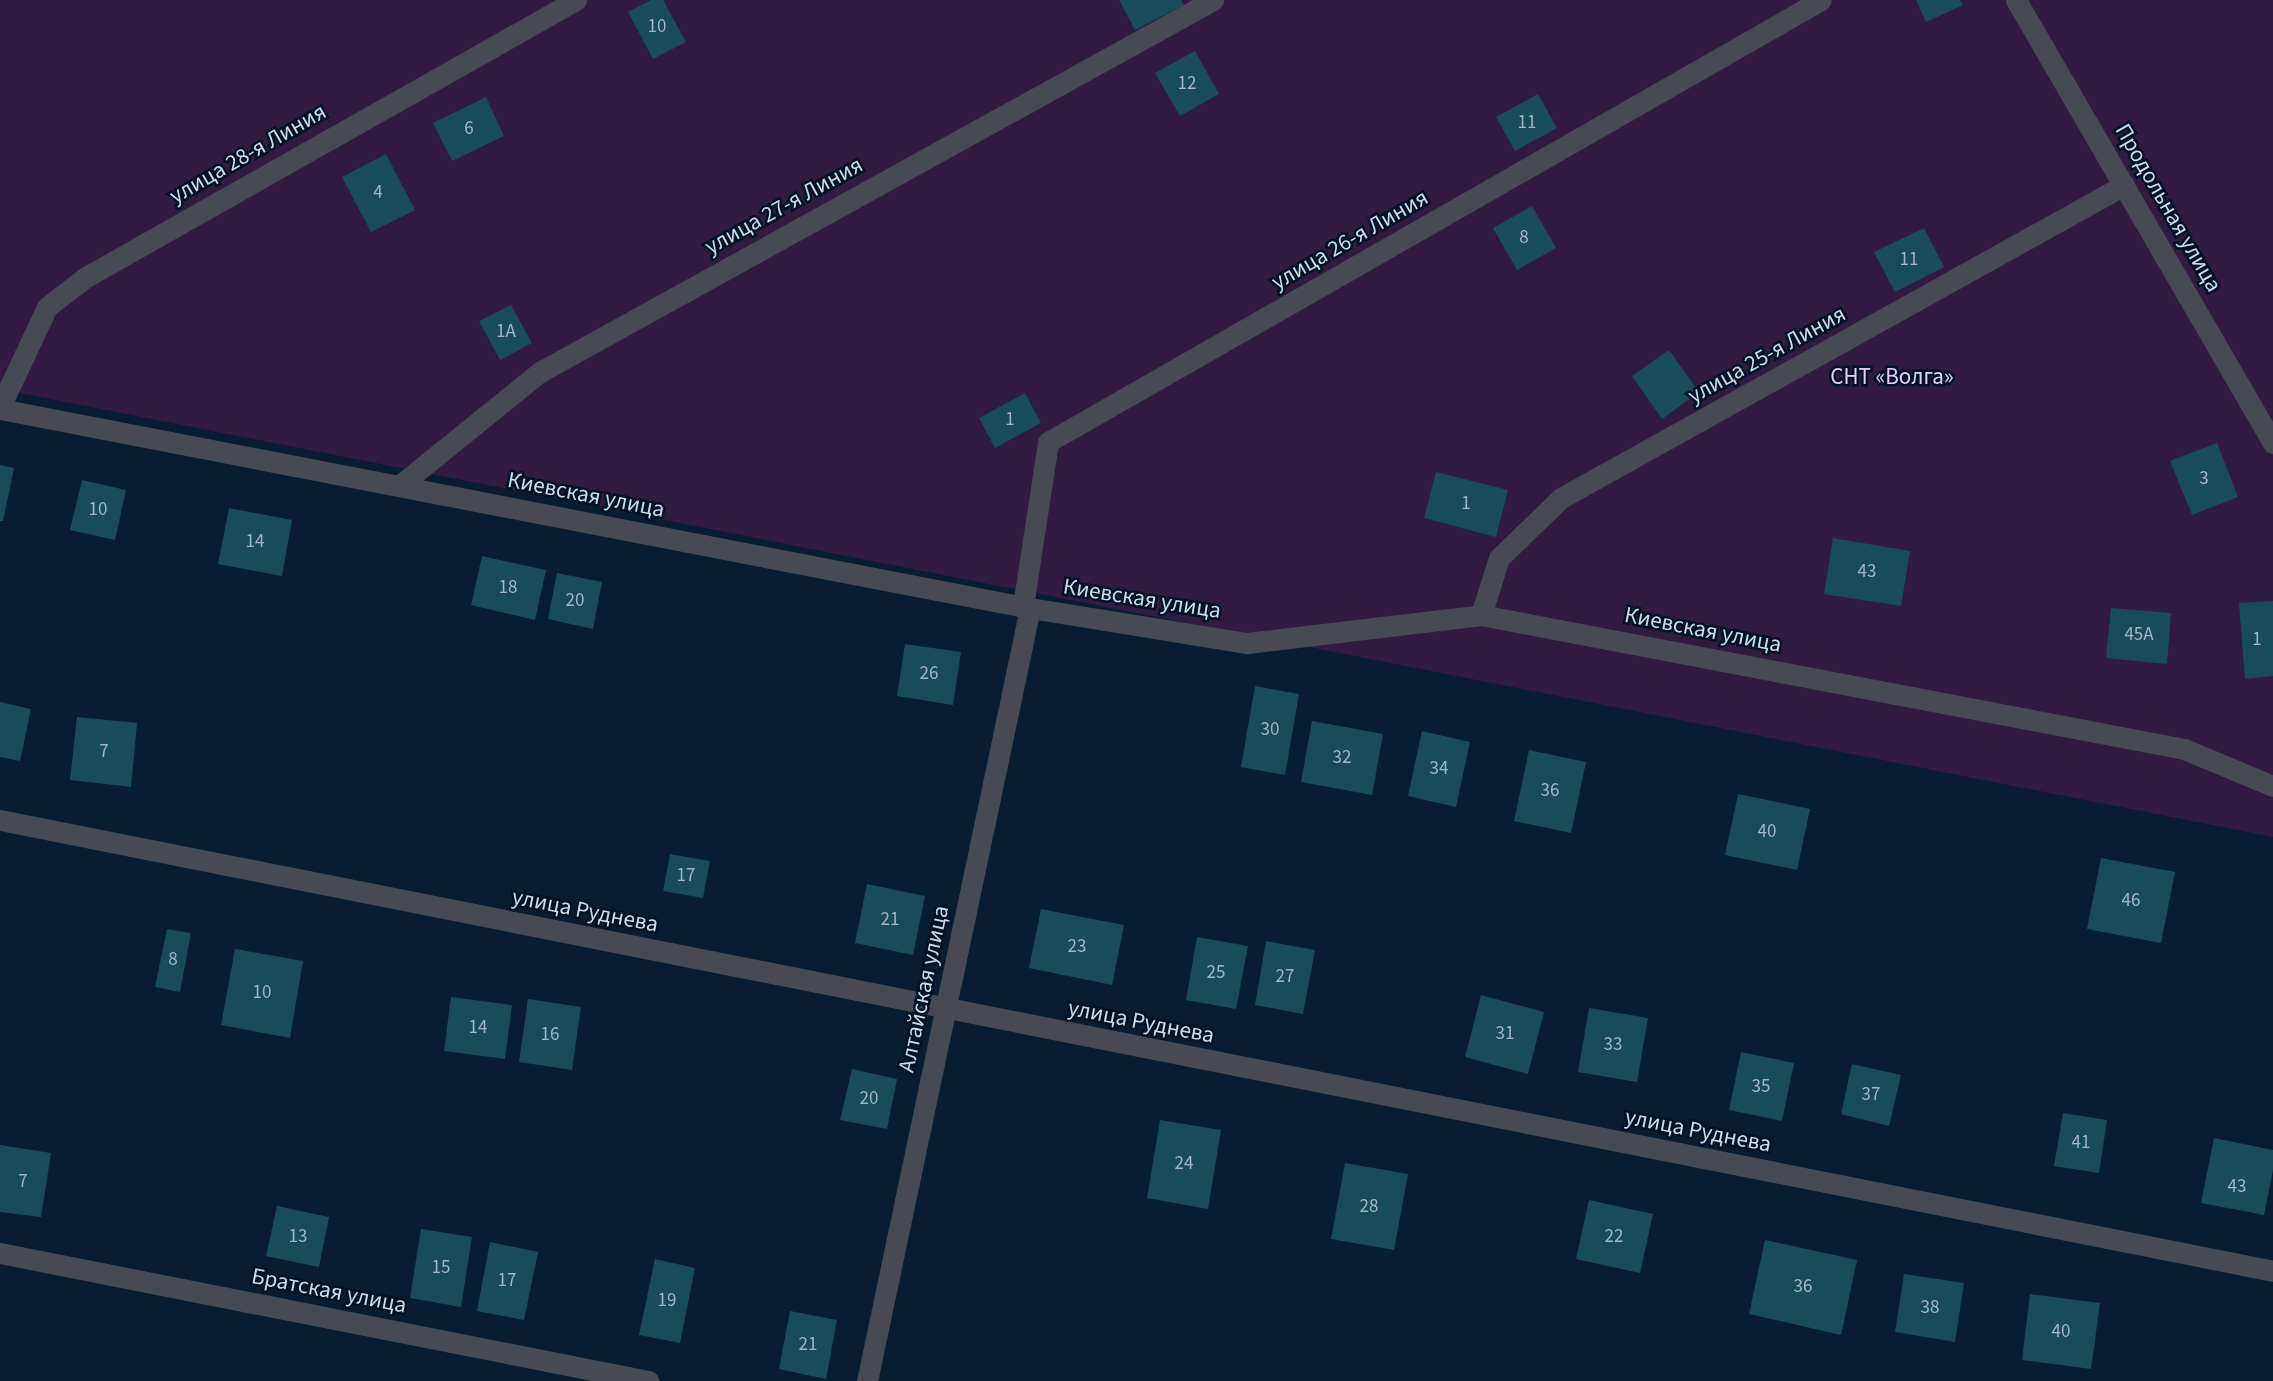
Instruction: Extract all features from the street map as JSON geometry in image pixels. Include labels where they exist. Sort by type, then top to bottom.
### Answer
[{"type":"street","name":"улица 28-я Линия","points":[[0,408],[47,307],[86,277],[576,0]]},
{"type":"street","name":"улица 27-я Линия","points":[[400,485],[540,372],[1213,0]]},
{"type":"street","name":"улица 26-я Линия","points":[[1026,607],[1048,442],[1821,0]]},
{"type":"street","name":"Продольная улица","points":[[2016,0],[2273,443]]},
{"type":"street","name":"улица 25-я Линия","points":[[1481,615],[1499,558],[1561,498],[2124,185]]},
{"type":"street","name":"Киевская улица","points":[[0,408],[1026,607],[1247,643],[1481,615],[2184,749],[2273,786]]},
{"type":"street","name":"Алтайская улица","points":[[867,1381],[947,1010],[1026,607]]},
{"type":"street","name":"улица Руднева","points":[[0,820],[2273,1271]]},
{"type":"street","name":"Братская улица","points":[[0,1253],[648,1381]]},
{"type":"green space","name":"СНТ «Волга»","points":[[0,0],[2273,0],[2273,837],[0,389]]},
{"type":"building","points":[[651,0],[663,0],[686,42],[653,59],[628,12]]},
{"type":"building","points":[[1119,0],[1181,0],[1184,5],[1135,30]]},
{"type":"building","points":[[1916,0],[1960,0],[1963,5],[1926,22]]},
{"type":"building","points":[[1195,51],[1219,94],[1180,116],[1155,73]]},
{"type":"building","points":[[1538,94],[1557,128],[1515,151],[1496,117]]},
{"type":"building","points":[[486,97],[504,136],[452,161],[433,123]]},
{"type":"building","points":[[386,154],[415,210],[371,232],[342,177]]},
{"type":"building","points":[[1532,206],[1556,248],[1517,270],[1493,228]]},
{"type":"building","points":[[1924,228],[1944,267],[1895,292],[1874,252]]},
{"type":"building","points":[[511,305],[532,343],[500,360],[479,321]]},
{"type":"building","points":[[1669,350],[1699,392],[1662,419],[1632,376]]},
{"type":"building","points":[[1025,393],[1041,423],[995,448],[979,418]]},
{"type":"building","points":[[2217,443],[2238,497],[2192,515],[2170,461]]},
{"type":"building","points":[[0,465],[14,468],[3,521],[0,521]]},
{"type":"building","points":[[1436,472],[1508,490],[1496,537],[1424,518]]},
{"type":"building","points":[[82,480],[126,490],[115,540],[70,530]]},
{"type":"building","points":[[229,508],[292,520],[282,576],[218,564]]},
{"type":"building","points":[[1833,538],[1910,551],[1901,606],[1824,594]]},
{"type":"building","points":[[482,556],[546,570],[535,620],[471,605]]},
{"type":"building","points":[[557,573],[602,582],[593,629],[548,619]]},
{"type":"building","points":[[2273,601],[2273,676],[2245,679],[2239,603]]},
{"type":"building","points":[[2111,608],[2171,613],[2167,664],[2106,658]]},
{"type":"building","points":[[905,644],[961,652],[953,705],[897,696]]},
{"type":"building","points":[[1255,686],[1299,694],[1285,775],[1241,767]]},
{"type":"building","points":[[0,702],[31,709],[20,761],[0,757]]},
{"type":"building","points":[[77,717],[137,723],[131,787],[70,780]]},
{"type":"building","points":[[1312,721],[1383,734],[1372,795],[1301,782]]},
{"type":"building","points":[[1422,731],[1470,742],[1456,807],[1408,796]]},
{"type":"building","points":[[1529,750],[1586,762],[1571,833],[1514,821]]},
{"type":"building","points":[[1738,794],[1810,809],[1797,870],[1725,855]]},
{"type":"building","points":[[670,854],[710,861],[703,898],[663,891]]},
{"type":"building","points":[[2101,858],[2175,872],[2161,943],[2087,929]]},
{"type":"building","points":[[867,884],[925,896],[913,955],[855,943]]},
{"type":"building","points":[[1041,909],[1124,925],[1112,985],[1029,968]]},
{"type":"building","points":[[167,929],[191,933],[180,992],[155,987]]},
{"type":"building","points":[[1197,937],[1248,946],[1236,1009],[1186,1000]]},
{"type":"building","points":[[1266,941],[1315,950],[1303,1014],[1255,1005]]},
{"type":"building","points":[[235,949],[303,961],[290,1038],[221,1025]]},
{"type":"building","points":[[1481,995],[1544,1012],[1528,1074],[1465,1057]]},
{"type":"building","points":[[451,997],[512,1005],[505,1059],[444,1051]]},
{"type":"building","points":[[528,999],[581,1007],[572,1070],[519,1062]]},
{"type":"building","points":[[1589,1008],[1648,1018],[1637,1082],[1578,1072]]},
{"type":"building","points":[[1741,1052],[1794,1063],[1782,1121],[1729,1110]]},
{"type":"building","points":[[1852,1064],[1901,1075],[1889,1126],[1841,1114]]},
{"type":"building","points":[[852,1069],[897,1079],[887,1129],[840,1120]]},
{"type":"building","points":[[2063,1113],[2107,1120],[2099,1173],[2054,1166]]},
{"type":"building","points":[[1160,1120],[1221,1130],[1208,1209],[1147,1198]]},
{"type":"building","points":[[2214,1138],[2273,1150],[2273,1170],[2264,1215],[2201,1203]]},
{"type":"building","points":[[0,1145],[51,1153],[41,1217],[0,1212]]},
{"type":"building","points":[[1345,1163],[1408,1174],[1394,1250],[1331,1239]]},
{"type":"building","points":[[1589,1200],[1653,1214],[1640,1273],[1576,1259]]},
{"type":"building","points":[[277,1206],[329,1217],[319,1267],[266,1256]]},
{"type":"building","points":[[421,1229],[472,1237],[461,1307],[410,1298]]},
{"type":"building","points":[[1765,1240],[1857,1260],[1841,1335],[1749,1314]]},
{"type":"building","points":[[490,1242],[538,1252],[524,1320],[477,1311]]},
{"type":"building","points":[[655,1259],[695,1268],[680,1343],[639,1335]]},
{"type":"building","points":[[1904,1274],[1964,1283],[1955,1342],[1895,1332]]},
{"type":"building","points":[[2030,1294],[2100,1303],[2091,1369],[2022,1360]]},
{"type":"building","points":[[790,1311],[837,1320],[826,1379],[779,1369]]}]
